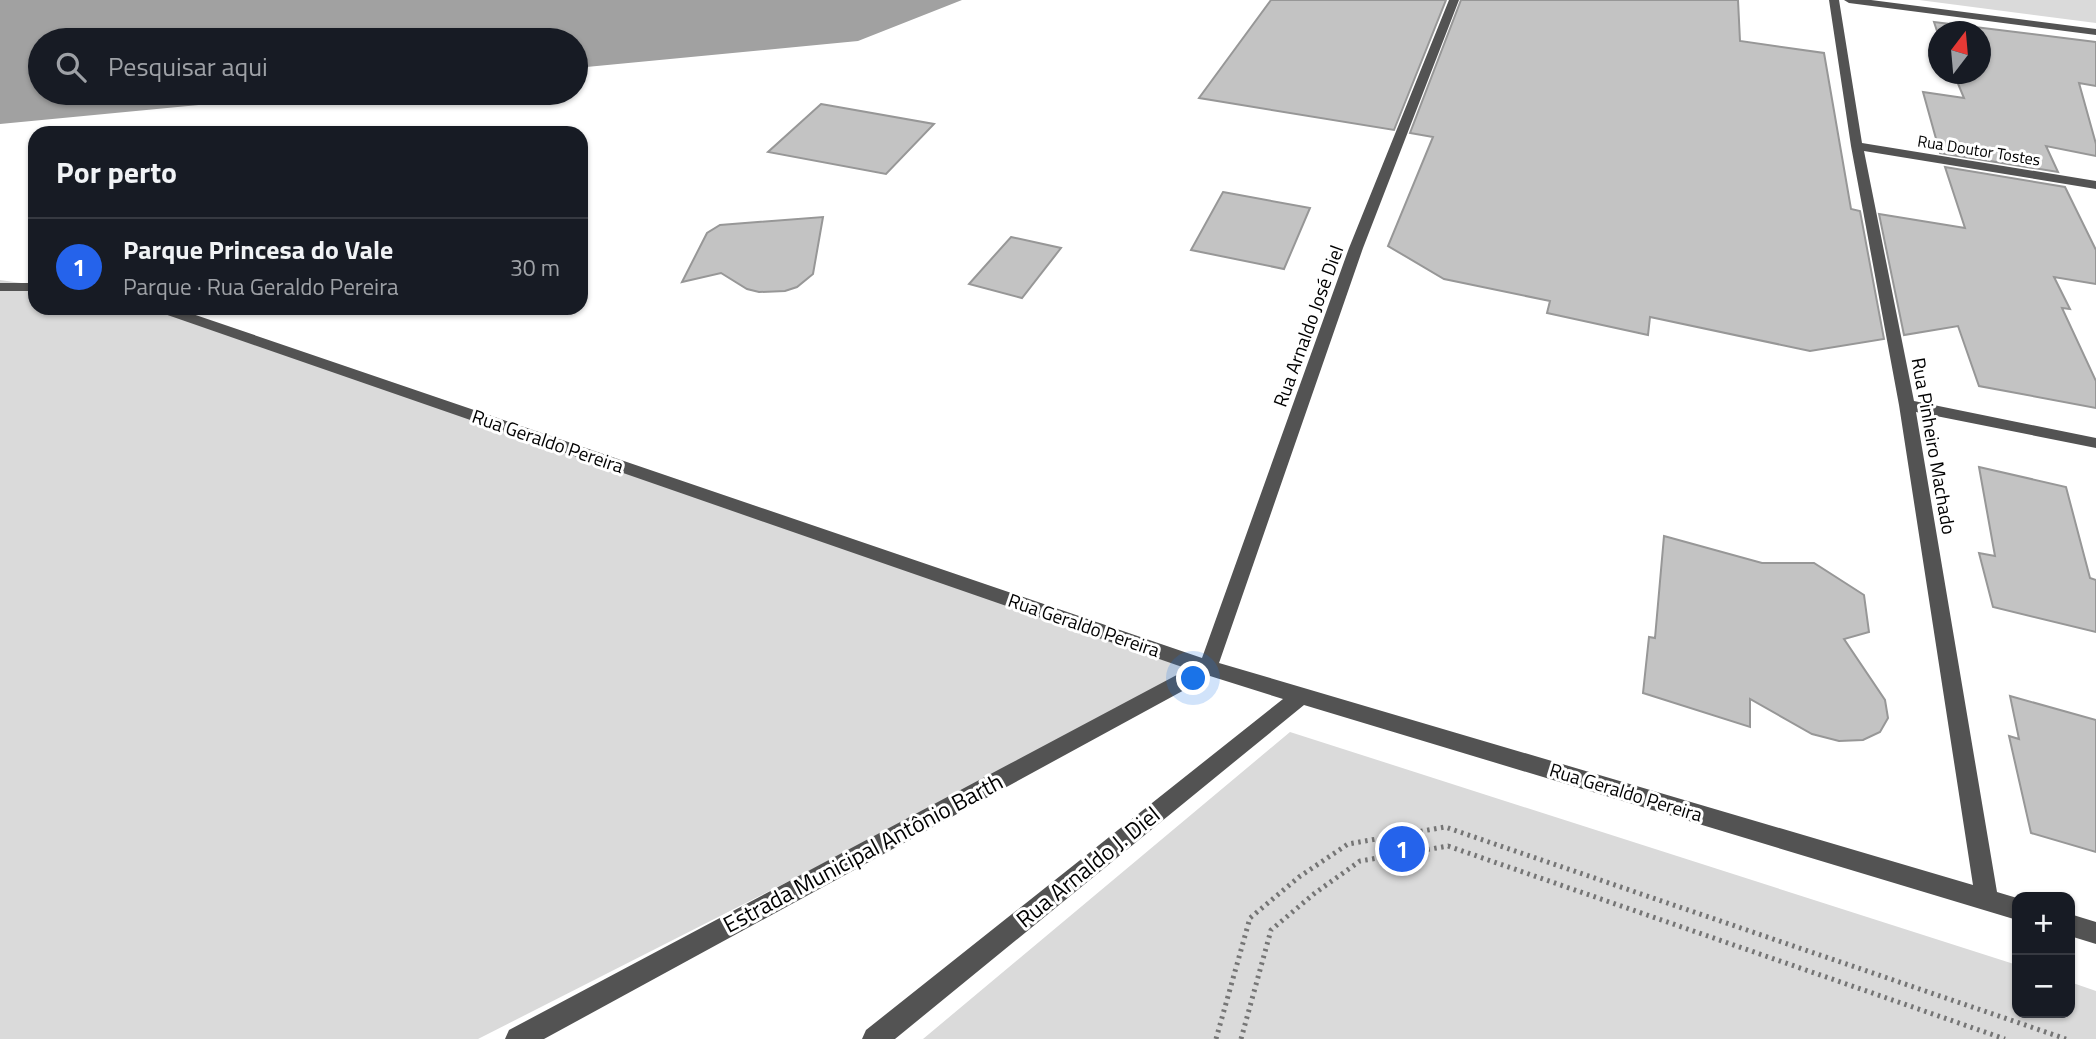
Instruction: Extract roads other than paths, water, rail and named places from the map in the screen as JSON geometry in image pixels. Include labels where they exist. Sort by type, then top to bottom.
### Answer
[{"type":"street","name":"Rua Arnaldo José Diel","points":[[1208,668],[1356,248],[1454,0]]},
{"type":"street","name":"Rua Pinheiro Machado","points":[[1834,0],[1857,146],[1906,405],[1987,900]]},
{"type":"street","points":[[1849,0],[2096,32]]},
{"type":"street","name":"Rua Doutor Tostes","points":[[1857,146],[2096,185]]},
{"type":"street","points":[[0,287],[28,287]]},
{"type":"street","name":"Rua Geraldo Pereira","points":[[181,315],[1208,668],[2012,908]]},
{"type":"street","points":[[1906,405],[2096,443]]},
{"type":"street","name":"Estrada Municipal Antônio Barth","points":[[518,1039],[1208,668]]},
{"type":"street","name":"Rua Arnaldo J. Diel","points":[[875,1039],[1301,696]]},
{"type":"street","points":[[2075,927],[2096,933]]},
{"type":"place","name":"Parque Princesa do Vale","points":[[1402,849]]}]
